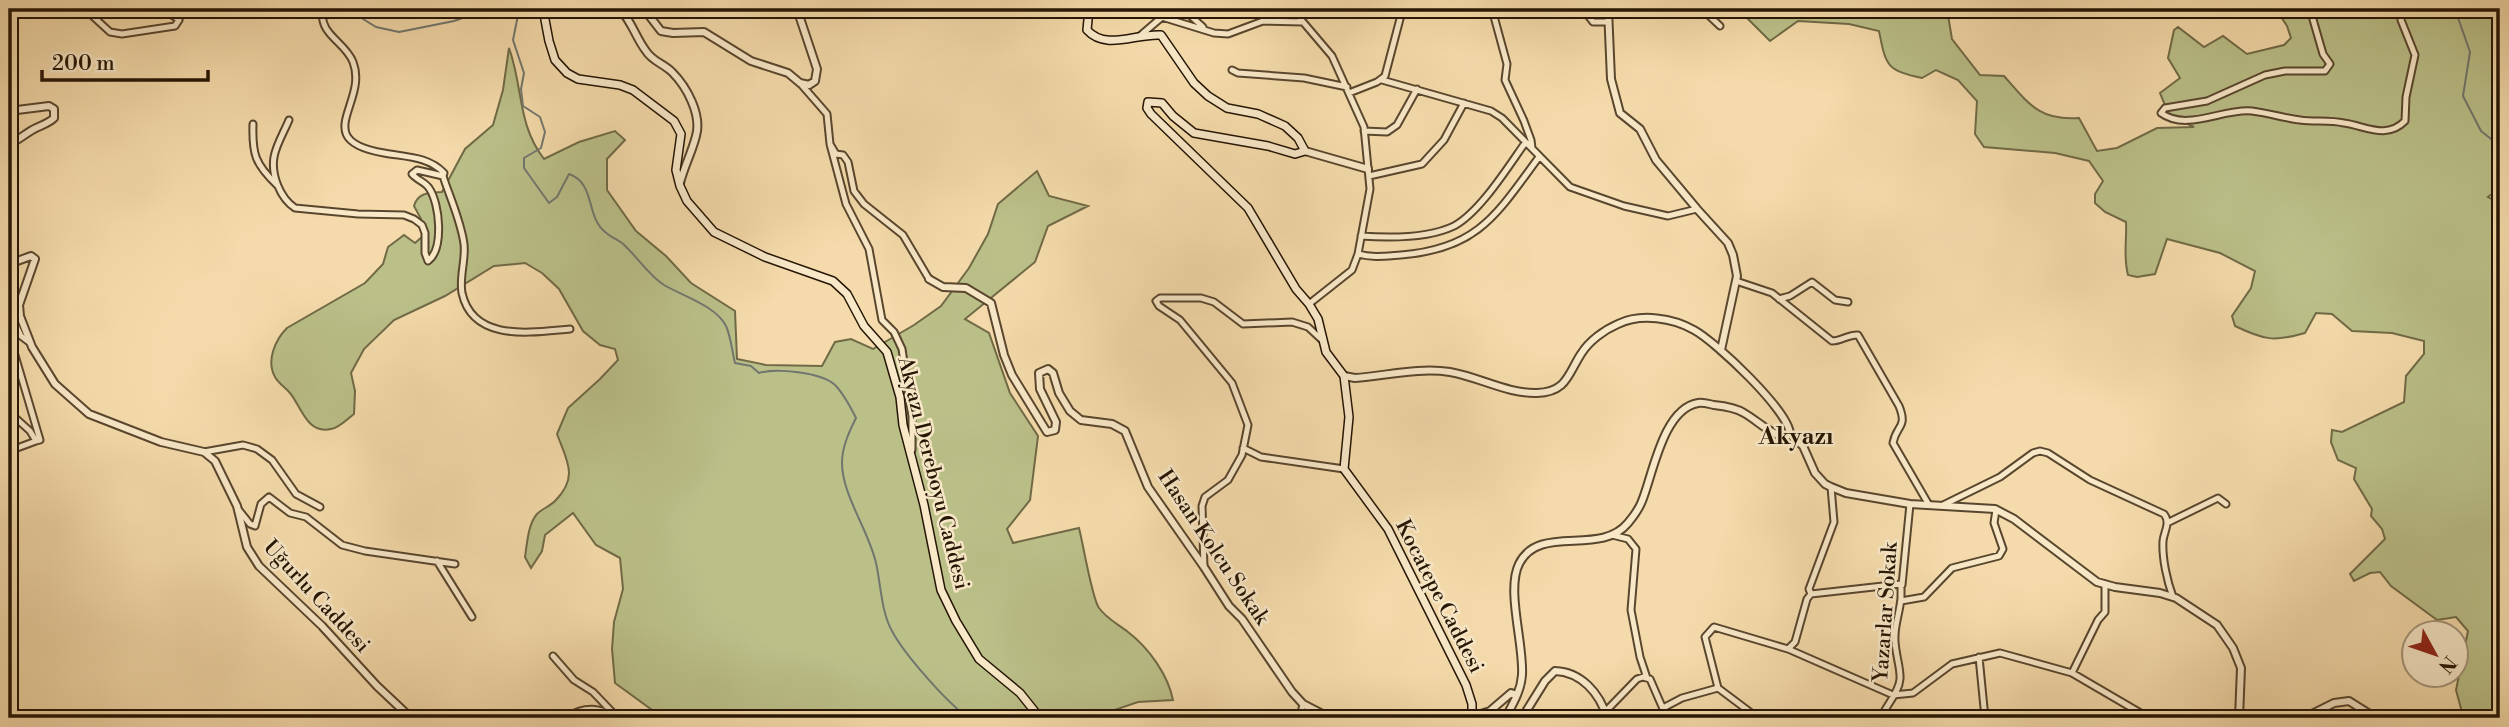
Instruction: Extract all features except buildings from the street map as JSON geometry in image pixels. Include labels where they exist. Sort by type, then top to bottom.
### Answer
[{"type":"main road","points":[[543,9],[555,60],[567,73],[578,79],[620,85],[634,90],[674,121],[681,134],[676,170],[680,186]]},
{"type":"main road","points":[[1089,9],[1087,30],[1094,38],[1104,41],[1161,35],[1194,83],[1208,96],[1227,108],[1258,114],[1285,126],[1298,138],[1306,151],[1295,154],[1268,146],[1194,133],[1162,103],[1147,102],[1151,114],[1248,208],[1296,289],[1318,319],[1326,352],[1344,376],[1349,417],[1345,469]]},
{"type":"main road","name":"Akyazı Dereboyu Caddesi","points":[[680,186],[687,201],[714,232],[765,257],[833,281],[847,294],[864,326],[887,352],[900,397],[903,425],[924,505],[941,590],[979,659],[1020,693],[1040,718]]},
{"type":"main road","name":"Kocatepe Caddesi","points":[[1345,469],[1394,540],[1466,685],[1472,704],[1472,718]]},
{"type":"street","points":[[85,9],[110,32],[122,34],[176,26],[179,20],[164,9]]},
{"type":"street","points":[[323,9],[321,17],[324,28],[346,51],[356,74],[352,100],[344,119],[345,131],[350,140],[380,152],[432,163],[444,173],[464,245],[463,294],[473,314],[484,324],[500,331],[570,329]]},
{"type":"street","points":[[620,9],[629,19],[646,51],[672,72],[688,94],[698,118],[697,135],[684,167],[680,186]]},
{"type":"street","points":[[644,9],[661,31],[705,32],[751,61],[788,72],[827,114],[830,144],[846,204],[869,250],[882,320],[894,332],[902,349],[912,416],[912,462]]},
{"type":"street","points":[[797,9],[817,69],[813,84],[800,83]]},
{"type":"street","points":[[1183,9],[1205,29]]},
{"type":"street","points":[[1292,9],[1332,56],[1348,90],[1364,131],[1370,188],[1358,254],[1352,270],[1309,304]]},
{"type":"street","points":[[1382,80],[1399,23],[1399,9]]},
{"type":"street","points":[[1492,9],[1507,64],[1505,80],[1524,121],[1532,148]]},
{"type":"street","points":[[1583,9],[1593,22],[1608,22]]},
{"type":"street","points":[[1608,9],[1611,79],[1620,113],[1640,129],[1656,160],[1728,243],[1737,276],[1721,350]]},
{"type":"street","points":[[1702,9],[1720,26]]},
{"type":"street","points":[[2310,9],[2323,54],[2330,64],[2325,71],[2285,71],[2265,75],[2207,101],[2165,108],[2161,113],[2168,118],[2196,120],[2225,112],[2250,111],[2300,120],[2346,123],[2371,131],[2397,128],[2405,121],[2406,97],[2415,55],[2401,20],[2401,9]]},
{"type":"street","points":[[1141,35],[1162,17],[1228,34],[1263,21],[1303,22]]},
{"type":"street","points":[[1231,70],[1238,73],[1304,78],[1348,90],[1382,80],[1491,111],[1502,118],[1570,187],[1624,206],[1672,216],[1697,209]]},
{"type":"street","points":[[1364,131],[1387,132],[1397,125],[1417,89]]},
{"type":"street","points":[[1306,151],[1368,172],[1422,164],[1444,140],[1464,103]]},
{"type":"street","points":[[9,111],[49,106],[54,109],[54,118],[49,123],[9,144]]},
{"type":"street","points":[[289,120],[274,156],[279,187],[286,202],[295,208],[404,215],[422,225],[428,261],[434,257],[439,239],[437,212],[428,187],[412,174],[417,170],[443,176]]},
{"type":"street","points":[[253,124],[256,162],[279,187]]},
{"type":"street","points":[[1361,236],[1399,237],[1457,224],[1485,198],[1525,143]]},
{"type":"street","points":[[830,144],[836,154],[843,155],[848,162],[854,191],[864,204],[903,235],[929,279]]},
{"type":"street","points":[[1358,254],[1369,257],[1418,254],[1462,241],[1495,216],[1539,157]]},
{"type":"street","points":[[9,264],[31,256],[35,259],[19,305],[20,317],[29,342],[55,384],[89,414],[161,442],[204,452],[243,445],[257,449],[272,460],[296,494],[320,507]]},
{"type":"street","name":"Hasan Kolcu Sokak","points":[[929,279],[943,287],[966,288],[991,303],[1012,375],[1047,432],[1055,430],[1056,422],[1040,389],[1039,373],[1048,369],[1053,373],[1059,393],[1070,411],[1081,420],[1112,424],[1125,431],[1147,486],[1229,606],[1242,619],[1292,692],[1303,704],[1330,718]]},
{"type":"street","points":[[1736,281],[1772,293],[1832,341],[1840,341],[1852,334],[1858,335],[1899,406],[1904,418],[1893,443],[1929,505]]},
{"type":"street","points":[[1779,299],[1790,296],[1812,282],[1835,300],[1848,302]]},
{"type":"street","points":[[1204,567],[1202,506],[1205,497],[1227,480],[1242,455],[1248,425],[1232,383],[1181,320],[1157,304],[1156,300],[1201,298],[1214,302],[1243,324],[1292,322],[1308,327],[1324,343]]},
{"type":"street","points":[[9,311],[21,335],[29,342]]},
{"type":"street","points":[[1344,376],[1354,378],[1429,371],[1449,372],[1518,391],[1548,391],[1564,385],[1574,371],[1581,353],[1600,334],[1620,323],[1640,318],[1667,319],[1694,330],[1721,350],[1776,405],[1790,427],[1790,434],[1803,446],[1815,472],[1825,484],[1846,492],[1909,504],[1996,510],[2014,519],[2083,573],[2105,584],[2173,597],[2217,625],[2234,648],[2241,668],[2239,718]]},
{"type":"street","points":[[9,335],[27,405],[40,440],[9,451]]},
{"type":"street","points":[[1508,718],[1522,677],[1514,585],[1518,565],[1528,551],[1538,545],[1578,542],[1621,531],[1641,504],[1659,447],[1674,420],[1685,408],[1699,402],[1723,406],[1742,411],[1777,435],[1785,437],[1790,434]]},
{"type":"street","points":[[10,413],[23,423],[36,441]]},
{"type":"street","points":[[1243,448],[1261,457],[1345,469]]},
{"type":"street","name":"Uğurlu Caddesi","points":[[204,452],[215,461],[238,509],[247,547],[259,566],[322,626],[377,686],[411,718]]},
{"type":"street","points":[[1943,505],[2000,477],[2033,453],[2048,453],[2090,480],[2164,514],[2167,523],[2163,543],[2168,585],[2173,597]]},
{"type":"street","points":[[1811,594],[1809,589],[1834,522],[1831,487]]},
{"type":"street","points":[[238,509],[250,524],[255,526],[261,504],[269,497],[290,513],[306,517],[342,545],[365,551],[455,564]]},
{"type":"street","points":[[2167,523],[2218,498],[2226,504]]},
{"type":"street","name":"Yazarlar Sokak","points":[[1881,718],[1900,677],[1895,635],[1901,601],[1909,504]]},
{"type":"street","points":[[1788,649],[1795,642],[1807,599],[1811,594],[1900,584],[1901,601],[1911,601],[1924,597],[1952,568],[1999,556],[2003,549],[1994,523],[1996,510]]},
{"type":"street","points":[[1612,535],[1628,539],[1636,549],[1630,610],[1647,678],[1655,688],[1667,718]]},
{"type":"street","points":[[437,561],[472,617]]},
{"type":"street","points":[[2072,673],[2098,620],[2105,612],[2105,584]]},
{"type":"street","points":[[1758,718],[1718,688],[1705,638],[1714,626],[1788,649],[1893,695],[1913,693],[1952,664],[2000,653],[2072,673],[2149,718]]},
{"type":"street","points":[[553,656],[574,680],[593,692],[619,718]]},
{"type":"street","points":[[1979,657],[1985,718]]},
{"type":"street","points":[[1522,718],[1545,681],[1555,671],[1569,672],[1585,682],[1606,715],[1637,679],[1647,678]]},
{"type":"street","points":[[1663,708],[1682,698],[1718,688]]},
{"type":"street","points":[[1472,718],[1490,712],[1511,693],[1517,695]]},
{"type":"street","points":[[2304,718],[2334,703],[2350,701],[2376,718]]},
{"type":"street","points":[[1300,718],[1303,704]]},
{"type":"street","points":[[566,718],[577,711],[593,708],[619,718]]},
{"type":"green space","points":[[1720,9],[1881,9],[1888,18],[1947,9],[1952,39],[1980,75],[2004,76],[2028,102],[2044,113],[2079,118],[2097,151],[2117,148],[2157,128],[2194,127],[2169,115],[2160,93],[2180,78],[2168,58],[2174,30],[2178,27],[2204,47],[2223,36],[2247,54],[2284,45],[2291,38],[2276,9],[2492,9],[2500,39],[2500,188],[2488,197],[2500,204],[2500,718],[2463,716],[2456,690],[2470,688],[2470,618],[2434,618],[2391,586],[2380,572],[2370,573],[2354,581],[2350,574],[2385,539],[2382,529],[2371,516],[2372,509],[2354,479],[2356,468],[2338,460],[2331,442],[2332,430],[2342,432],[2404,402],[2406,376],[2424,354],[2424,341],[2392,333],[2352,331],[2332,314],[2316,313],[2305,333],[2285,338],[2254,334],[2235,326],[2232,316],[2251,288],[2255,271],[2220,253],[2167,239],[2155,274],[2137,277],[2128,275],[2125,255],[2126,222],[2105,212],[2095,203],[2095,194],[2103,181],[2089,161],[2055,153],[1984,147],[1975,134],[1977,101],[1958,80],[1936,70],[1922,78],[1894,69],[1886,59],[1879,31],[1849,24],[1798,21],[1770,41],[1743,14]]},
{"type":"green space","points":[[509,48],[529,132],[544,159],[579,142],[615,131],[625,140],[607,159],[607,190],[636,231],[666,256],[691,283],[735,311],[737,359],[766,365],[822,366],[835,342],[851,339],[873,349],[914,325],[941,306],[969,268],[988,234],[998,204],[1037,171],[1049,196],[1088,206],[1048,226],[1035,262],[965,319],[989,333],[1010,393],[1038,436],[1030,500],[1007,529],[1013,543],[1079,528],[1096,603],[1150,654],[1167,681],[1173,700],[1138,702],[1091,718],[1057,710],[1056,718],[1025,714],[1022,718],[657,718],[652,710],[615,683],[612,649],[614,622],[623,589],[620,558],[596,545],[573,513],[545,535],[542,551],[531,568],[525,557],[528,534],[534,518],[555,501],[567,484],[569,469],[557,434],[568,408],[618,360],[615,349],[600,345],[583,331],[559,289],[542,273],[525,263],[494,266],[445,296],[394,320],[364,349],[351,373],[355,391],[354,414],[331,429],[323,430],[310,424],[272,371],[272,358],[279,338],[287,328],[365,283],[383,264],[388,247],[404,235],[415,243],[423,236],[421,219],[414,206],[416,201],[425,194],[442,192],[465,149],[493,125],[503,90]]},
{"type":"waterway","points":[[361,9],[363,19],[376,27],[399,32],[454,21],[488,9],[504,10],[518,15],[513,40],[524,73],[521,89],[523,106],[540,117],[545,132],[541,148],[524,158],[524,168],[549,203],[557,197],[569,174],[577,178],[583,184],[598,224],[604,231],[622,243],[658,281],[707,307],[721,319],[728,330],[735,363],[751,366],[759,373],[787,371],[809,374],[835,385],[856,418],[843,451],[843,475],[873,551],[888,623],[916,665],[950,702],[969,718]]},
{"type":"waterway","points":[[2455,9],[2470,52],[2463,96],[2481,131],[2500,146]]},
{"type":"district","name":"Akyazı","points":[[1796,436]]}]
